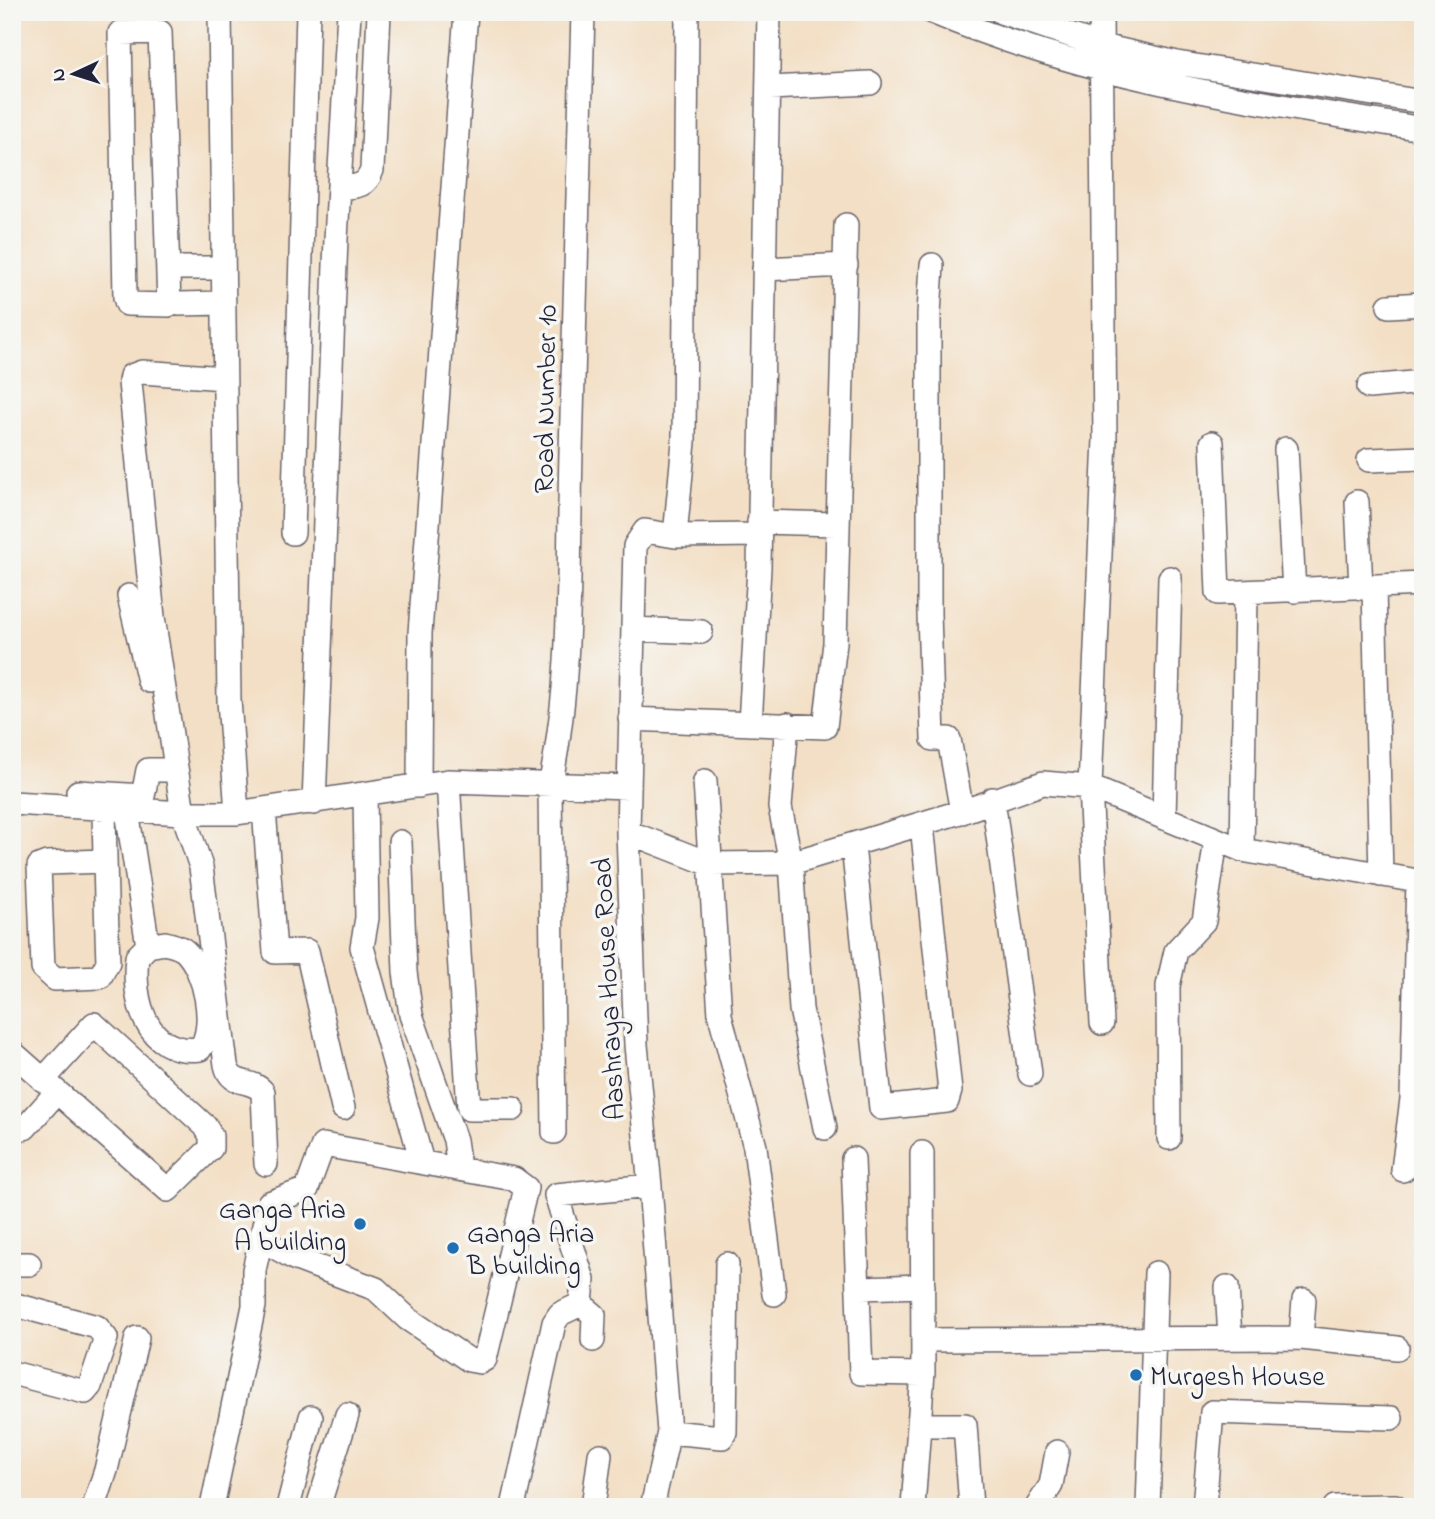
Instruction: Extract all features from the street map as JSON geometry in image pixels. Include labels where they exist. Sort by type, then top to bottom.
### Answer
[{"type":"street","points":[[220,12],[229,700],[237,813]]},
{"type":"street","points":[[293,533],[308,12]]},
{"type":"street","points":[[314,803],[322,663],[335,249],[349,12]]},
{"type":"street","points":[[339,188],[362,185],[369,180],[372,170],[379,12]]},
{"type":"street","points":[[419,786],[421,633],[466,12]]},
{"type":"street","name":"Road Number 10","points":[[554,1132],[550,786],[561,732],[570,633],[571,454],[583,12]]},
{"type":"street","points":[[674,536],[684,442],[687,12]]},
{"type":"street","points":[[750,724],[759,529],[770,88],[769,12]]},
{"type":"street","points":[[932,12],[1013,44],[1101,71],[1204,94],[1423,129]]},
{"type":"street","points":[[1001,12],[1102,46],[1177,63],[1423,102]]},
{"type":"street","points":[[1101,12],[1105,439],[1090,787],[1102,1023]]},
{"type":"street","points":[[160,32],[168,268],[169,305],[127,304],[120,33],[160,32]]},
{"type":"street","points":[[770,88],[870,83]]},
{"type":"street","points":[[630,719],[825,727],[835,643],[836,524],[842,453],[846,225]]},
{"type":"street","points":[[300,248],[335,249]]},
{"type":"street","points":[[764,269],[846,265]]},
{"type":"street","points":[[932,265],[929,314],[929,613],[933,739],[949,739],[962,812]]},
{"type":"street","points":[[168,268],[223,268]]},
{"type":"street","points":[[179,304],[223,303]]},
{"type":"street","points":[[1389,306],[1423,304]]},
{"type":"street","points":[[177,813],[153,617],[130,382],[131,376],[142,372],[223,378]]},
{"type":"street","points":[[1369,387],[1423,382]]},
{"type":"street","points":[[1212,443],[1218,593],[1423,584]]},
{"type":"street","points":[[1286,449],[1294,591]]},
{"type":"street","points":[[1368,460],[1423,458]]},
{"type":"street","points":[[1357,502],[1368,588],[1381,875]]},
{"type":"street","points":[[628,832],[635,546],[639,537],[645,531],[674,536],[836,524]]},
{"type":"street","points":[[1164,818],[1170,578]]},
{"type":"street","points":[[1242,850],[1245,593]]},
{"type":"street","points":[[129,596],[177,813],[201,867],[228,1075],[235,1081],[255,1085],[264,1092],[266,1164]]},
{"type":"street","points":[[633,629],[701,632]]},
{"type":"street","points":[[787,724],[780,807],[791,863],[801,1010],[825,1128]]},
{"type":"street","points":[[78,792],[143,796],[148,770],[167,769]]},
{"type":"street","points":[[448,781],[469,1108],[513,1109]]},
{"type":"street","points":[[12,803],[177,813],[237,813],[448,781],[629,787]]},
{"type":"street","points":[[705,781],[720,1015],[755,1147],[774,1294]]},
{"type":"street","name":"Aashraya House Road","points":[[652,1507],[669,1432],[636,1045],[628,832],[710,864],[791,863],[922,825],[1043,783],[1090,787],[1242,850],[1420,882]]},
{"type":"street","points":[[365,794],[366,927],[362,947],[422,1162]]},
{"type":"street","points":[[993,799],[1030,1074]]},
{"type":"street","points":[[264,809],[275,952],[307,951],[343,1108]]},
{"type":"street","points":[[105,861],[47,863],[39,866],[43,968],[55,979],[100,977],[107,967],[105,861],[115,810]]},
{"type":"street","points":[[115,810],[148,946]]},
{"type":"street","points":[[853,846],[881,1108],[947,1101],[950,1091],[922,825]]},
{"type":"street","points":[[1169,1138],[1168,986],[1176,951],[1204,921],[1216,840]]},
{"type":"street","points":[[400,842],[405,912],[402,924],[411,1015],[455,1140],[459,1168]]},
{"type":"street","points":[[1403,1170],[1417,1099],[1420,882]]},
{"type":"street","points":[[366,927],[402,924]]},
{"type":"street","points":[[164,943],[182,948],[193,962],[206,1005],[208,1030],[200,1049],[177,1049],[160,1041],[143,1020],[136,969],[140,951],[148,946],[164,943]]},
{"type":"street","points":[[12,1052],[50,1087],[168,1190],[211,1148],[211,1136],[205,1126],[94,1024],[50,1087],[25,1128],[12,1129]]},
{"type":"street","points":[[212,1507],[254,1306],[254,1270],[260,1239],[270,1202],[307,1189],[323,1144],[514,1179],[526,1188],[485,1359],[480,1362],[469,1360],[408,1319],[376,1289],[294,1258],[260,1239]]},
{"type":"street","points":[[912,1507],[923,1374],[922,1153]]},
{"type":"street","points":[[853,1159],[860,1288],[861,1373],[923,1374]]},
{"type":"street","points":[[581,1304],[583,1280],[556,1195],[650,1186]]},
{"type":"street","points":[[669,1432],[722,1437],[725,1432],[727,1264]]},
{"type":"street","points":[[1148,1507],[1156,1338],[1156,1273]]},
{"type":"street","points":[[860,1288],[923,1286]]},
{"type":"street","points":[[1227,1287],[1230,1338]]},
{"type":"street","points":[[1301,1338],[1304,1300]]},
{"type":"street","points":[[12,1304],[97,1327],[106,1338],[90,1386],[85,1392],[12,1373]]},
{"type":"street","points":[[581,1304],[594,1315],[593,1340]]},
{"type":"street","points":[[513,1507],[554,1322],[560,1314],[581,1304]]},
{"type":"street","points":[[94,1507],[106,1469],[137,1338]]},
{"type":"street","points":[[923,1340],[1301,1338],[1397,1349]]},
{"type":"street","points":[[1204,1507],[1212,1412],[1391,1418]]},
{"type":"street","points":[[318,1507],[347,1415]]},
{"type":"street","points":[[288,1507],[312,1418]]},
{"type":"street","points":[[919,1425],[965,1425],[971,1507]]},
{"type":"street","points":[[1037,1507],[1051,1485],[1057,1452]]},
{"type":"street","points":[[593,1507],[600,1455]]},
{"type":"street","points":[[1335,1507],[1395,1506]]},
{"type":"place","name":"Ganga Aria A building","points":[[360,1224]]},
{"type":"place","name":"Ganga Aria B building","points":[[453,1248]]},
{"type":"place","name":"Murgesh House","points":[[1136,1375]]}]
